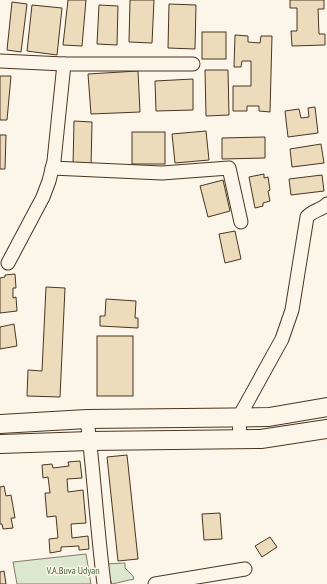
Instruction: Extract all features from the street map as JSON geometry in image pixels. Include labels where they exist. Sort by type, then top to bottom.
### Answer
[{"type":"main road","points":[[327,407],[268,417],[87,419],[5,423],[5,444],[90,441],[262,439],[327,429]]},
{"type":"street","points":[[0,61],[64,64],[193,64]]},
{"type":"street","points":[[8,263],[43,197],[54,161],[64,64]]},
{"type":"street","points":[[52,168],[162,174],[230,168],[241,222]]},
{"type":"street","points":[[240,439],[239,417],[288,325],[292,310],[307,217],[310,213],[324,207],[327,204]]},
{"type":"street","points":[[87,419],[94,472],[98,534],[104,584]]},
{"type":"street","points":[[155,584],[245,569]]},
{"type":"green space","name":"V.A.Buva Udyan","points":[[86,554],[91,584],[17,584],[13,562]]},
{"type":"green space","points":[[125,563],[125,568],[134,579],[112,584],[104,564]]},
{"type":"building","points":[[68,0],[86,0],[82,46],[63,45]]},
{"type":"building","points":[[130,0],[154,0],[152,43],[129,42]]},
{"type":"building","points":[[290,0],[324,0],[324,9],[318,9],[319,34],[325,34],[325,45],[292,46],[291,31],[297,31],[297,8],[290,8]]},
{"type":"building","points":[[12,2],[27,4],[21,52],[7,50]]},
{"type":"building","points":[[169,4],[196,5],[195,49],[168,48]]},
{"type":"building","points":[[32,5],[62,8],[57,55],[27,51]]},
{"type":"building","points":[[99,5],[118,6],[117,45],[97,44]]},
{"type":"building","points":[[202,32],[226,32],[226,59],[202,59]]},
{"type":"building","points":[[235,35],[248,36],[248,42],[260,43],[261,36],[272,36],[270,112],[259,111],[259,106],[247,106],[247,111],[233,111],[233,86],[251,86],[251,61],[242,61],[241,67],[234,67]]},
{"type":"building","points":[[205,70],[228,70],[229,115],[206,116]]},
{"type":"building","points":[[138,71],[140,112],[91,114],[88,74]]},
{"type":"building","points":[[0,76],[11,76],[7,120],[0,120]]},
{"type":"building","points":[[193,79],[193,110],[156,111],[155,81]]},
{"type":"building","points":[[315,107],[318,133],[288,137],[285,111],[299,109],[301,118],[309,117],[308,108]]},
{"type":"building","points":[[74,121],[92,122],[91,167],[73,166]]},
{"type":"building","points":[[206,131],[209,160],[175,163],[172,134]]},
{"type":"building","points":[[132,132],[165,132],[165,164],[132,164]]},
{"type":"building","points":[[0,135],[6,135],[5,169],[0,169]]},
{"type":"building","points":[[265,137],[265,158],[222,159],[222,138]]},
{"type":"building","points":[[321,144],[324,163],[292,167],[290,149]]},
{"type":"building","points":[[264,174],[264,178],[268,177],[270,201],[263,203],[263,206],[255,208],[249,177]]},
{"type":"building","points":[[322,175],[324,191],[291,195],[289,179]]},
{"type":"building","points":[[223,180],[230,211],[208,217],[200,186]]},
{"type":"building","points":[[235,231],[241,259],[225,263],[219,234]]},
{"type":"building","points":[[15,274],[16,288],[13,288],[13,298],[16,297],[17,311],[0,313],[0,278],[5,277],[5,275]]},
{"type":"building","points":[[46,287],[65,288],[60,397],[27,396],[28,370],[42,371]]},
{"type":"building","points":[[106,299],[136,301],[135,318],[138,318],[138,328],[100,326],[100,316],[105,316]]},
{"type":"building","points":[[14,324],[17,346],[0,349],[0,327]]},
{"type":"building","points":[[97,336],[133,336],[133,396],[97,396]]},
{"type":"building","points":[[127,455],[138,559],[118,561],[107,457]]},
{"type":"building","points":[[80,461],[82,478],[67,479],[68,492],[83,490],[86,523],[71,524],[72,538],[88,536],[89,549],[79,550],[79,546],[61,547],[61,551],[50,553],[49,539],[58,538],[56,516],[47,517],[45,493],[50,493],[48,477],[43,478],[42,465],[52,464],[53,468],[69,466],[68,462]]},
{"type":"building","points":[[4,486],[6,496],[11,495],[15,518],[11,518],[13,528],[3,529],[2,524],[0,524],[0,487]]},
{"type":"building","points":[[220,513],[222,539],[204,540],[202,514]]},
{"type":"building","points":[[270,537],[277,547],[262,557],[255,546]]},
{"type":"building","points":[[4,571],[6,584],[0,584],[0,572]]}]
